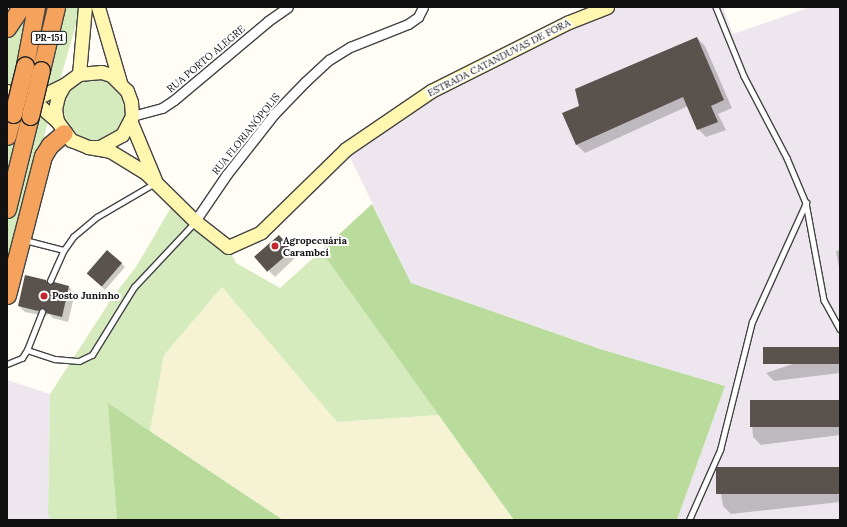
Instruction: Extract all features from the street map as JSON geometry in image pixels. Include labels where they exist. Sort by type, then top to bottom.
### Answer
[{"type":"highway","points":[[7,28],[21,7]]},
{"type":"highway","name":"PR-151","points":[[7,136],[24,66],[36,7]]},
{"type":"highway","name":"PR-151","points":[[7,209],[56,7]]},
{"type":"highway","points":[[7,295],[43,156],[60,127]]},
{"type":"street","points":[[79,74],[84,7]]},
{"type":"street","points":[[98,7],[120,82],[131,102],[131,118],[156,182]]},
{"type":"street","name":"RUA PORTO ALEGRE","points":[[131,118],[162,108],[174,100],[268,21],[288,7]]},
{"type":"street","name":"RUA FLORIANÓPOLIS","points":[[195,221],[227,174],[274,114],[305,82],[329,60],[350,47],[408,24],[418,17],[423,7]]},
{"type":"street","name":"ESTRADA CATANDUVAS DE FORA","points":[[156,182],[195,221],[228,247],[261,232],[346,150],[431,91],[569,22],[607,7]]},
{"type":"street","points":[[32,100],[64,85],[79,74],[101,72],[120,82]]},
{"type":"street","points":[[60,127],[55,109],[58,96],[64,85]]},
{"type":"street","points":[[7,92],[32,100],[75,142],[88,147],[110,151],[156,182]]},
{"type":"street","points":[[88,147],[100,147],[112,143],[122,135],[131,118]]},
{"type":"lane","points":[[716,7],[744,76],[787,158],[806,203],[824,300],[840,329]]},
{"type":"lane","points":[[50,281],[64,250],[73,237],[97,217],[156,182]]},
{"type":"lane","points":[[689,520],[720,450],[752,322],[806,203]]},
{"type":"lane","points":[[27,350],[55,359],[79,361],[92,355],[134,288],[195,221]]},
{"type":"lane","points":[[21,239],[64,250]]},
{"type":"lane","points":[[7,364],[22,358],[27,350],[42,312]]},
{"type":"shaded area","points":[[607,7],[723,7],[733,34],[811,7],[840,7],[840,520],[677,520],[725,386],[600,349],[411,283],[346,149],[431,91]]},
{"type":"shaded area","points":[[222,287],[337,422],[439,415],[514,520],[283,520],[150,431],[164,355]]},
{"type":"shaded area","points":[[7,380],[50,394],[48,514],[51,520],[7,520]]},
{"type":"green space","points":[[11,7],[81,7],[44,136],[69,144],[48,159],[7,295],[7,27]]},
{"type":"green space","points":[[96,72],[120,83],[130,108],[119,136],[88,147],[58,121],[61,91]]},
{"type":"green space","points":[[173,204],[228,247],[236,263],[280,288],[321,251],[439,415],[337,422],[222,287],[164,355],[150,431],[109,404],[117,520],[51,520],[48,514],[50,394],[112,298],[136,267]]},
{"type":"green space","points":[[372,204],[411,283],[600,349],[725,386],[677,520],[514,520],[321,251]]},
{"type":"green space","points":[[108,403],[283,520],[117,520]]},
{"type":"building","points":[[697,37],[724,100],[711,106],[718,122],[697,130],[683,97],[576,145],[562,113],[579,106],[575,89]]},
{"type":"building","points":[[279,235],[292,250],[267,272],[254,257]]},
{"type":"building","points":[[107,250],[122,263],[102,287],[87,273]]},
{"type":"building","name":"Posto Juninho","points":[[25,275],[46,280],[49,285],[54,282],[69,286],[62,317],[46,313],[43,308],[38,311],[18,306]]},
{"type":"building","points":[[763,347],[840,347],[840,364],[763,364]]},
{"type":"building","points":[[750,400],[840,400],[840,427],[750,427]]},
{"type":"building","points":[[716,467],[840,467],[840,494],[716,494]]},
{"type":"place","name":"Agropecuária Carambeí","points":[[275,246]]},
{"type":"place","name":"Posto Juninho","points":[[44,296]]}]
